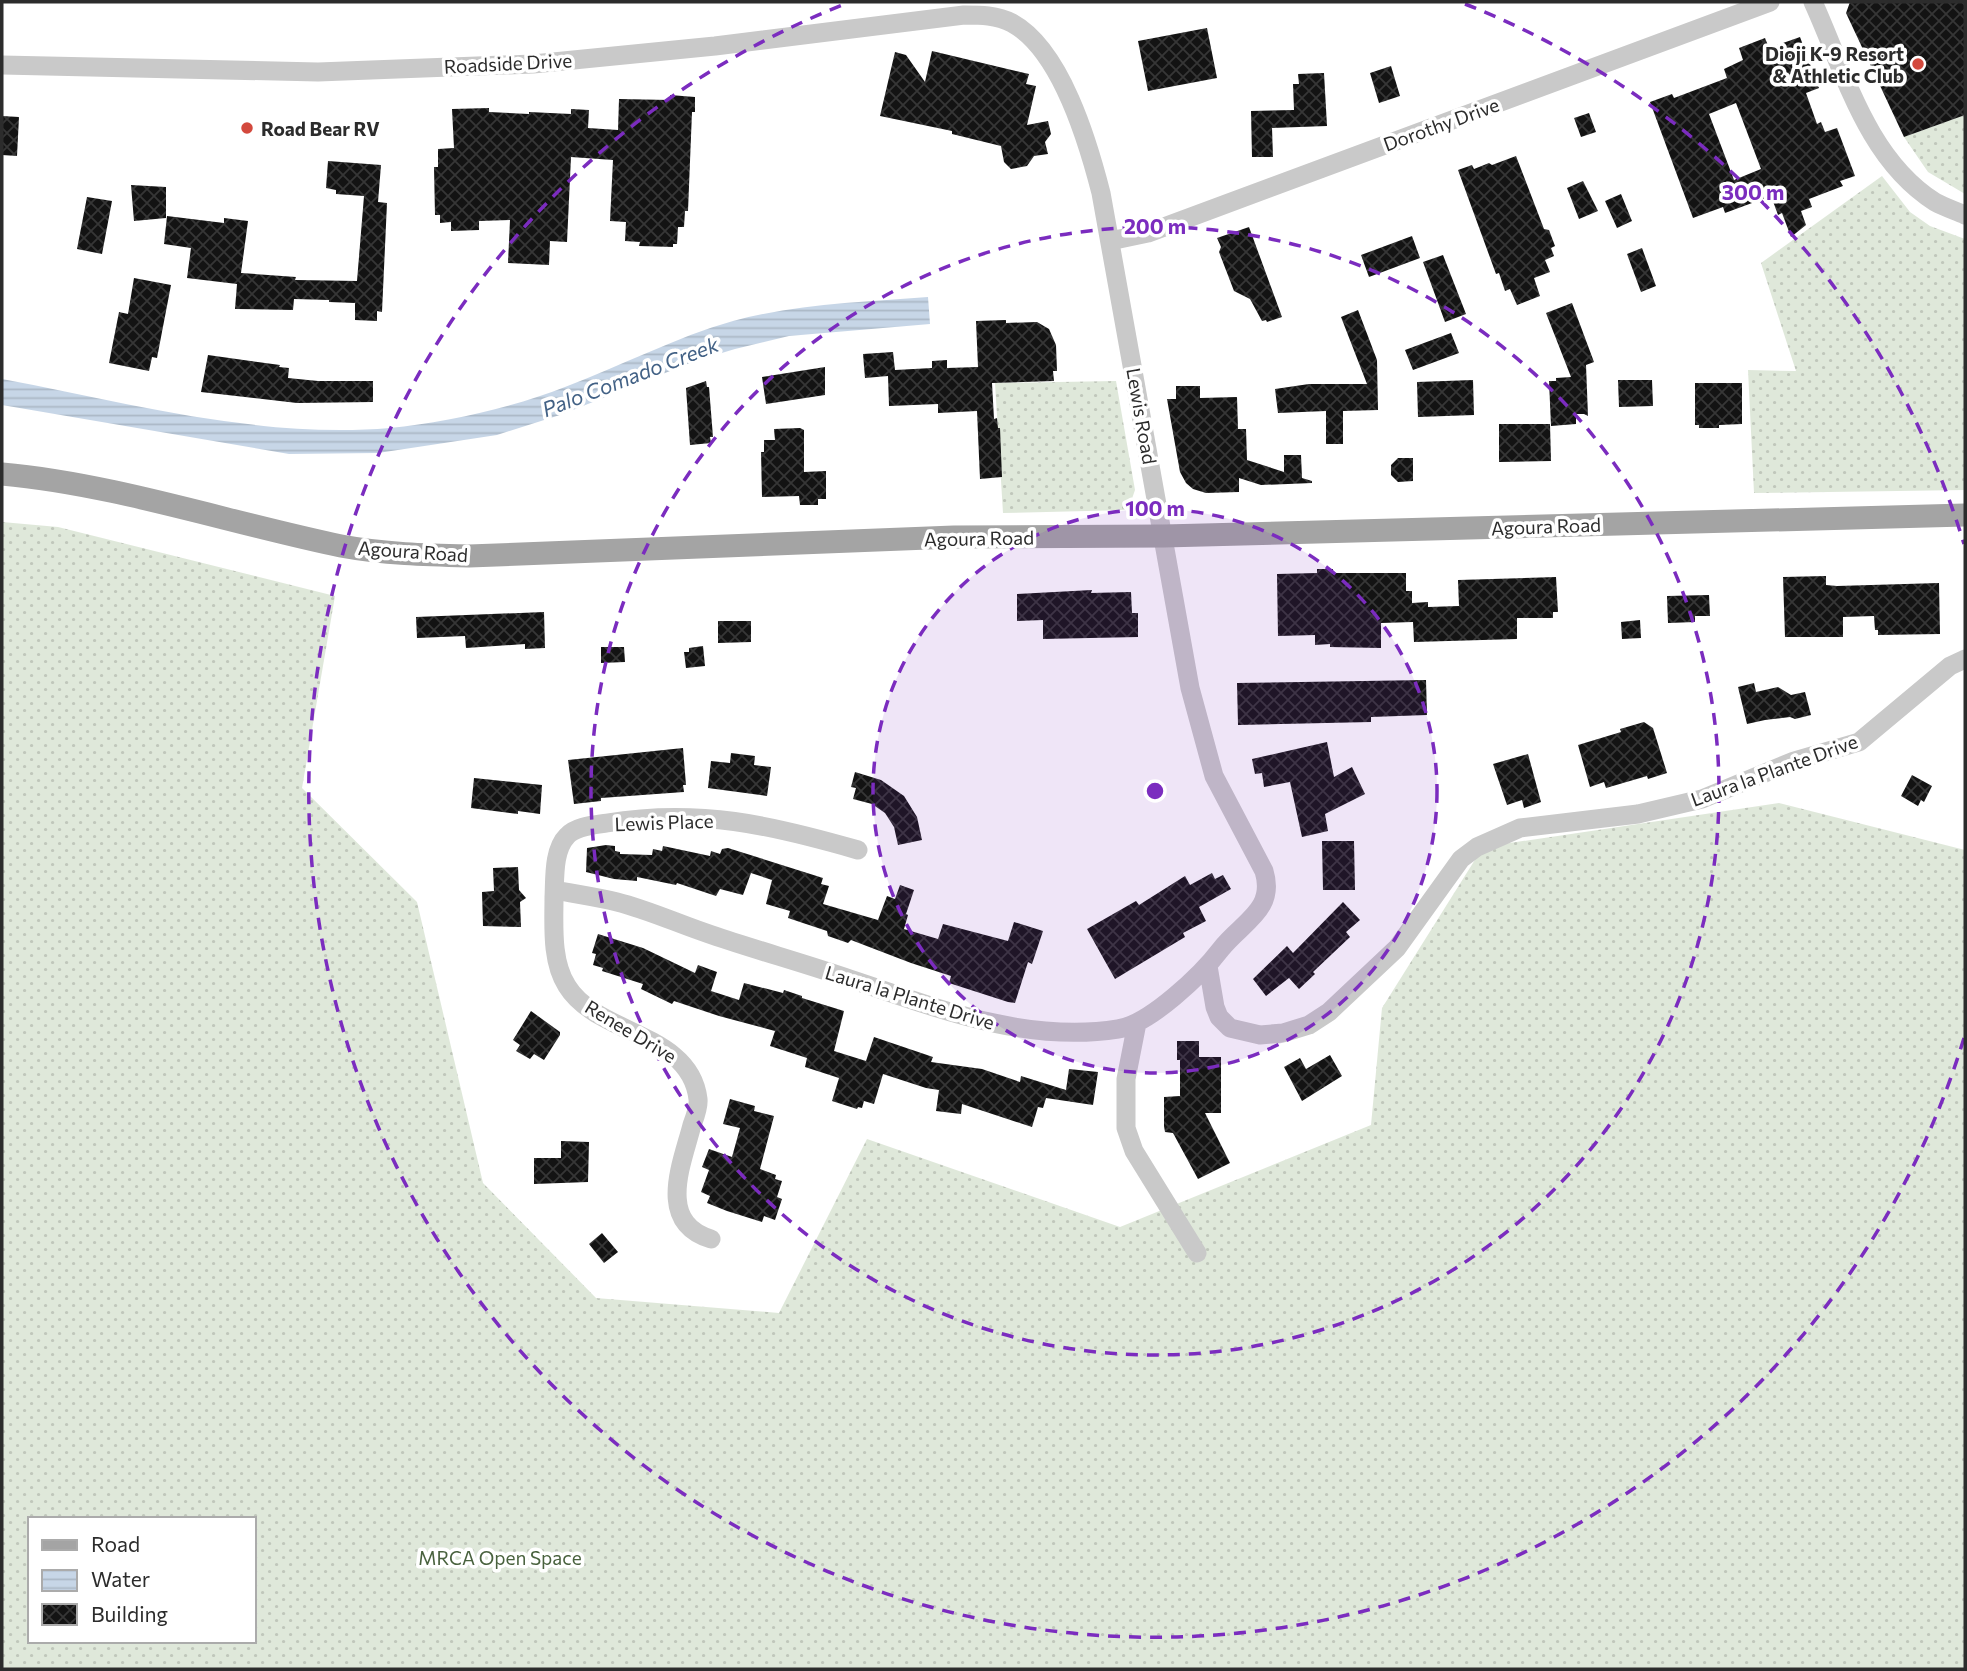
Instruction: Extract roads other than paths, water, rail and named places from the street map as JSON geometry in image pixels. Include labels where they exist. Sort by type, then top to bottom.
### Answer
[{"type":"main road","name":"Agoura Road","points":[[2,474],[88,487],[343,546],[400,554],[469,556],[954,537],[1164,536],[1965,515]]},
{"type":"street","name":"Dorothy Drive","points":[[1111,241],[1138,237],[1770,2]]},
{"type":"street","points":[[1813,2],[1870,132],[1909,181],[1937,203],[1965,215]]},
{"type":"street","name":"Roadside Drive","points":[[2,65],[318,72],[533,64],[715,46],[964,15],[988,15],[1011,23]]},
{"type":"street","name":"Lewis Road","points":[[1011,23],[1030,37],[1043,54],[1083,126],[1111,241],[1190,688],[1214,776],[1264,872],[1268,885],[1267,896],[1259,909],[1208,966]]},
{"type":"street","name":"Laura la Plante Drive","points":[[555,890],[619,902],[927,1005],[1008,1027],[1076,1031],[1119,1029],[1138,1023],[1208,966],[1215,1007],[1219,1017],[1230,1028],[1260,1035],[1283,1033],[1309,1025],[1329,1012],[1397,948],[1461,859],[1477,847],[1520,828],[1637,814],[1702,799],[1794,761],[1859,742],[1950,666],[1965,659]]},
{"type":"street","name":"Lewis Place","points":[[555,890],[558,859],[567,835],[585,827],[633,819],[695,817],[734,821],[783,829],[858,850]]},
{"type":"street","name":"Renee Drive","points":[[555,890],[554,931],[560,972],[567,987],[607,1018],[638,1032],[684,1064],[694,1083],[699,1102],[677,1180],[676,1197],[682,1217],[690,1228],[711,1239]]},
{"type":"street","points":[[1138,1023],[1126,1079],[1126,1128],[1134,1151],[1197,1253]]},
{"type":"water","name":"Palo Comado Creek","points":[[928,297],[930,324],[789,336],[695,361],[563,414],[497,435],[378,453],[289,454],[2,405],[2,379],[146,408],[244,424],[341,430],[411,426],[524,401],[586,379],[691,335],[757,315],[805,307]]},
{"type":"place","name":"Dioji K-9 Resort & Athletic Club","points":[[1918,64]]},
{"type":"place","name":"Road Bear RV","points":[[247,128]]},
{"type":"park label","name":"MRCA Open Space","points":[[500,1557]]}]
